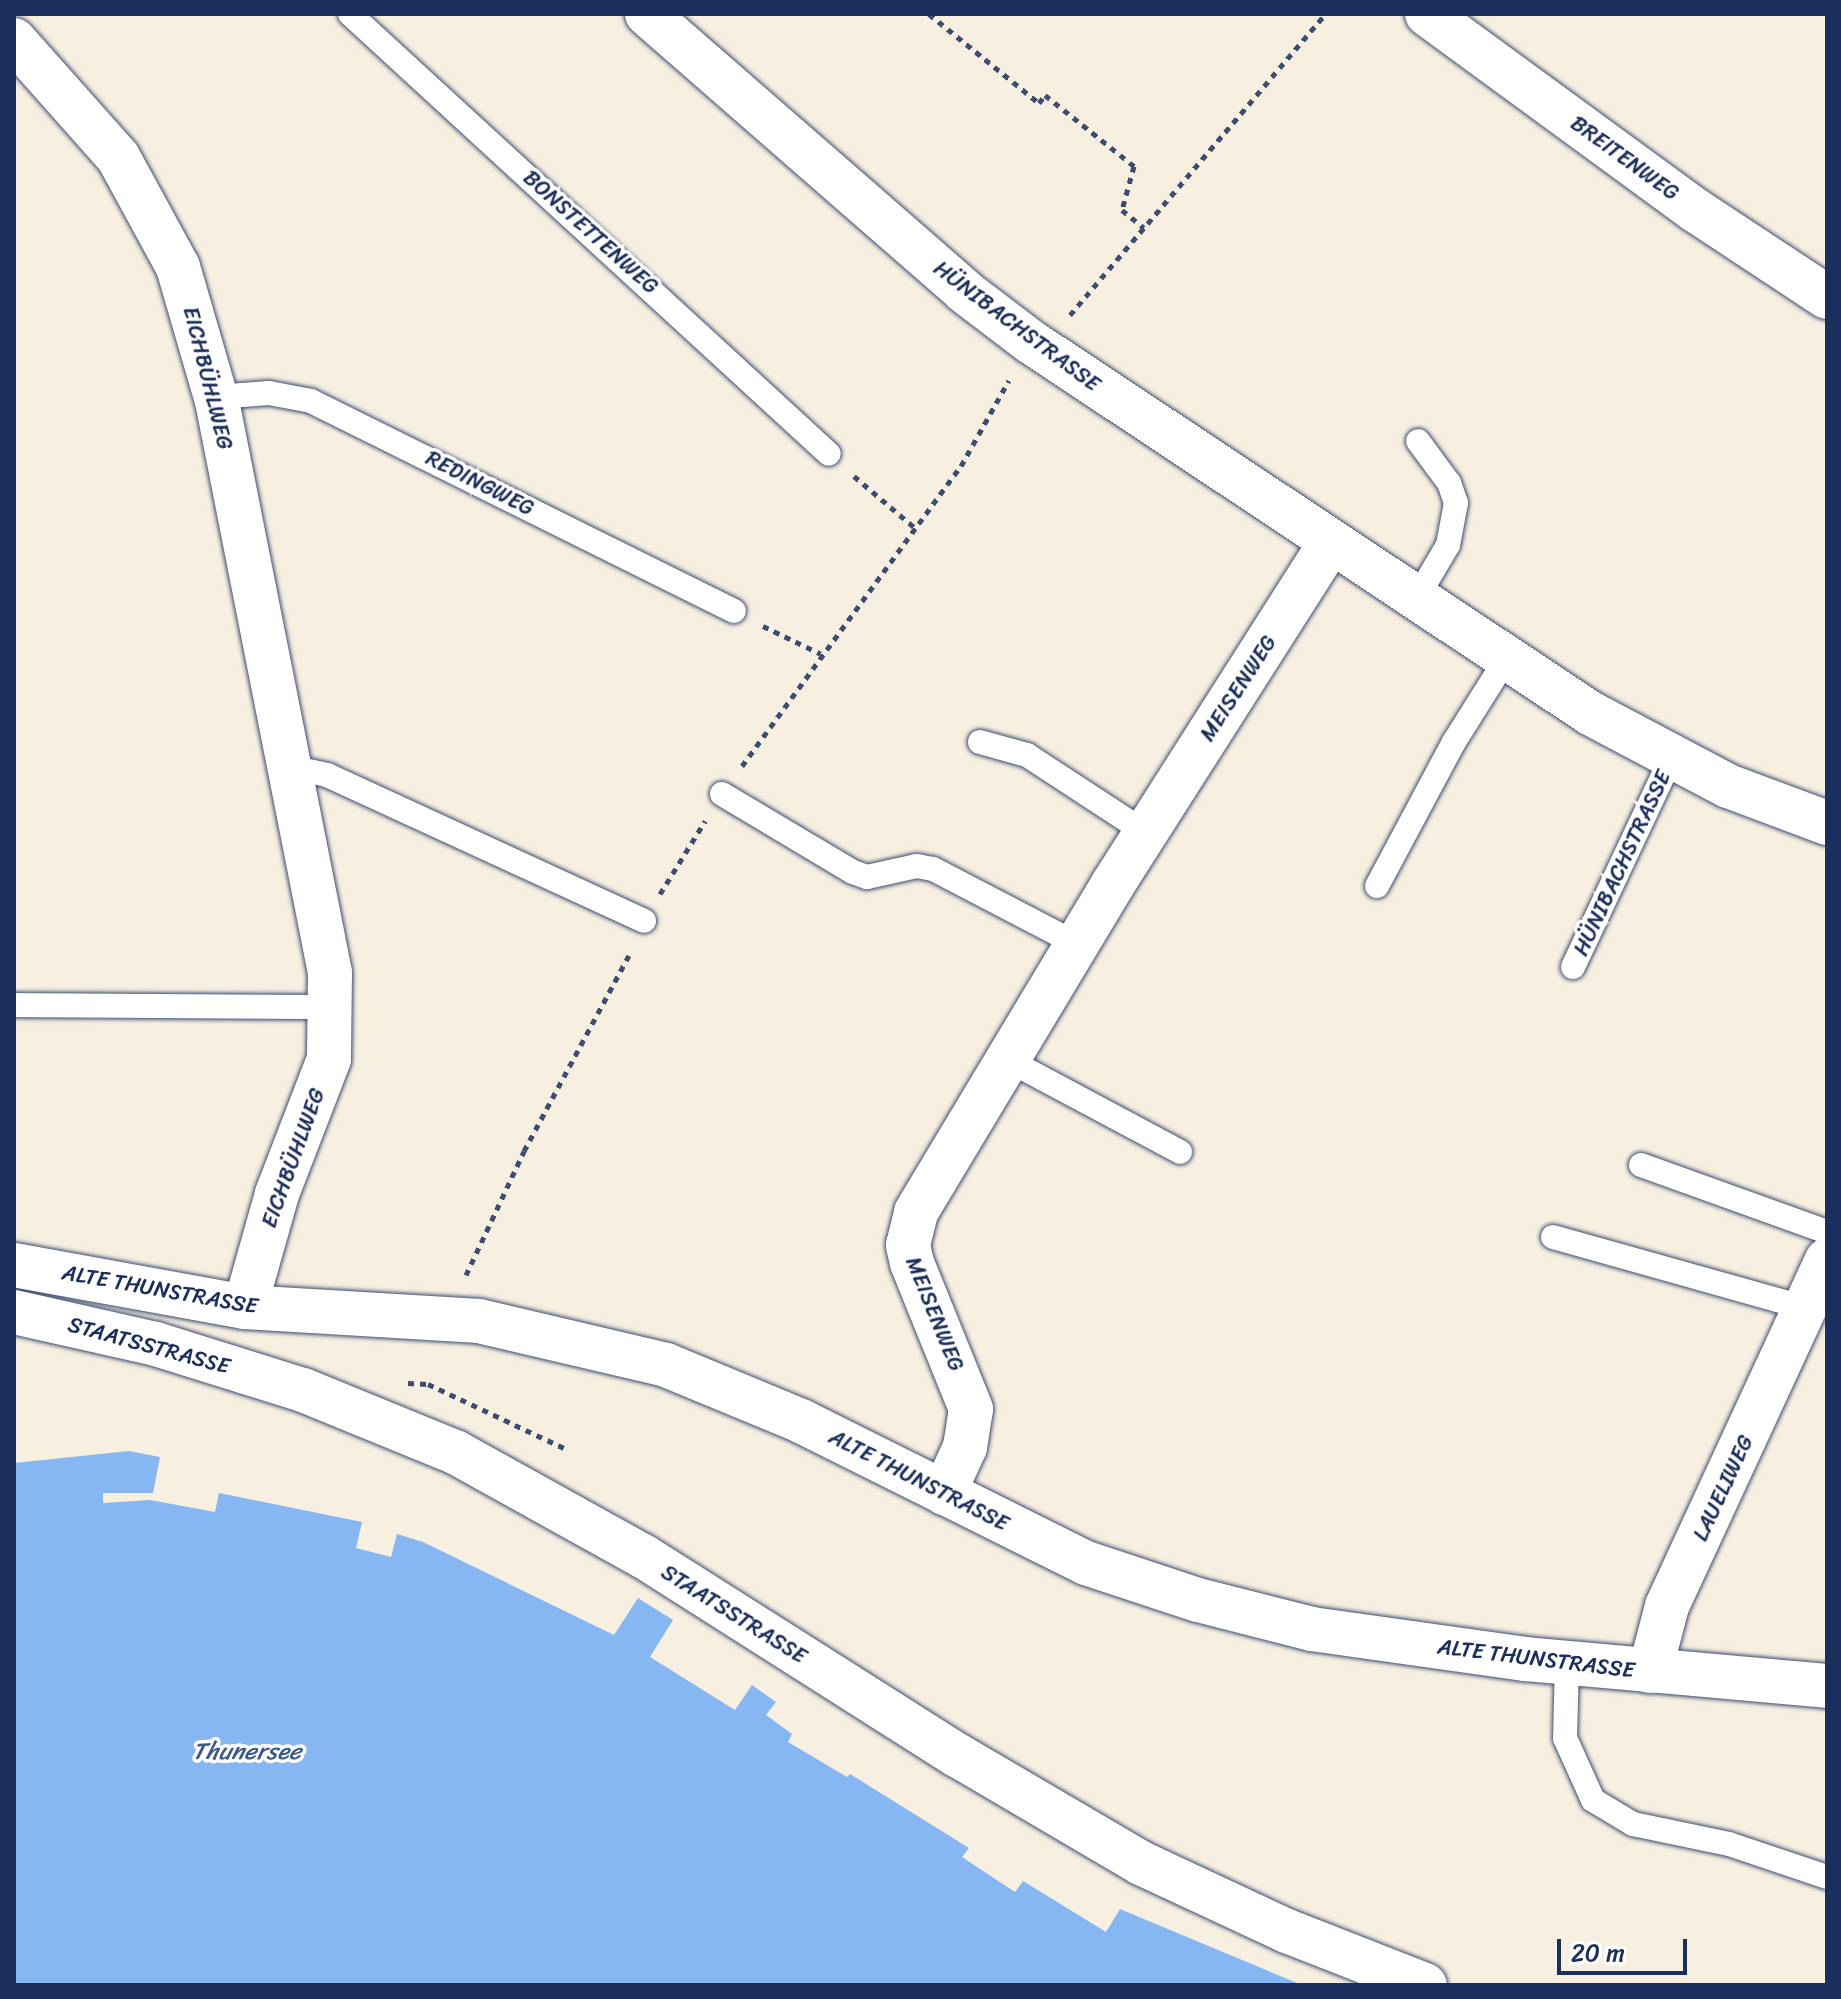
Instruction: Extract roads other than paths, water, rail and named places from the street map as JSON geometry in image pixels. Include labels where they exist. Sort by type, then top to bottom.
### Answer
[{"type":"street","name":"HÜNIBACHSTRASSE","points":[[647,14],[964,291],[1041,348],[1415,601],[1671,759],[1827,823]]},
{"type":"street","name":"BREITENWEG","points":[[1427,14],[1695,210],[1827,297]]},
{"type":"street","name":"EICHBÜHLWEG","points":[[14,40],[96,126],[143,196],[178,267],[216,397],[290,767],[333,1007],[329,1059],[277,1194],[245,1307]]},
{"type":"street","name":"MEISENWEG","points":[[944,1493],[965,1447],[971,1409],[912,1263],[909,1229],[1077,944],[1330,544]]},
{"type":"street","name":"LAUELIWEG","points":[[1650,1671],[1667,1606],[1827,1260]]},
{"type":"street","name":"ALTE THUNSTRASSE","points":[[14,1265],[245,1307],[479,1321],[542,1332],[666,1365],[755,1400],[1086,1563],[1198,1600],[1312,1629],[1567,1663],[1827,1686]]},
{"type":"street","name":"STAATSSTRASSE","points":[[14,1312],[156,1344],[303,1390],[455,1452],[643,1556],[957,1755],[1141,1863],[1287,1931],[1425,1985]]},
{"type":"lane","name":"BONSTETTENWEG","points":[[350,14],[829,454]]},
{"type":"lane","name":"REDINGWEG","points":[[216,397],[269,393],[311,401],[734,611]]},
{"type":"lane","points":[[1415,601],[1448,545],[1456,503],[1449,483],[1418,441]]},
{"type":"lane","points":[[1377,886],[1454,742],[1506,659]]},
{"type":"lane","points":[[980,742],[1027,755],[1146,833]]},
{"type":"lane","name":"HÜNIBACHSTRASSE","points":[[1573,967],[1671,759]]},
{"type":"lane","points":[[290,767],[327,775],[644,921]]},
{"type":"lane","points":[[722,794],[853,872],[867,877],[917,866],[933,869],[1077,944]]},
{"type":"lane","points":[[14,1005],[333,1007]]},
{"type":"lane","points":[[1008,1060],[1180,1152]]},
{"type":"lane","points":[[1641,1165],[1827,1232]]},
{"type":"lane","points":[[1553,1237],[1806,1308]]},
{"type":"lane","points":[[1567,1663],[1565,1738],[1581,1782],[1602,1807],[1633,1824],[1729,1844],[1827,1877]]},
{"type":"water","name":"Thunersee","points":[[129,1451],[160,1457],[153,1493],[103,1493],[103,1503],[150,1500],[215,1512],[219,1493],[362,1522],[356,1548],[391,1557],[397,1534],[423,1542],[614,1635],[638,1598],[673,1620],[650,1657],[735,1710],[752,1685],[776,1702],[766,1715],[792,1734],[788,1742],[847,1777],[850,1774],[969,1848],[962,1857],[1015,1892],[1023,1881],[1106,1932],[1120,1909],[1302,1985],[14,1985],[14,1463]]}]
